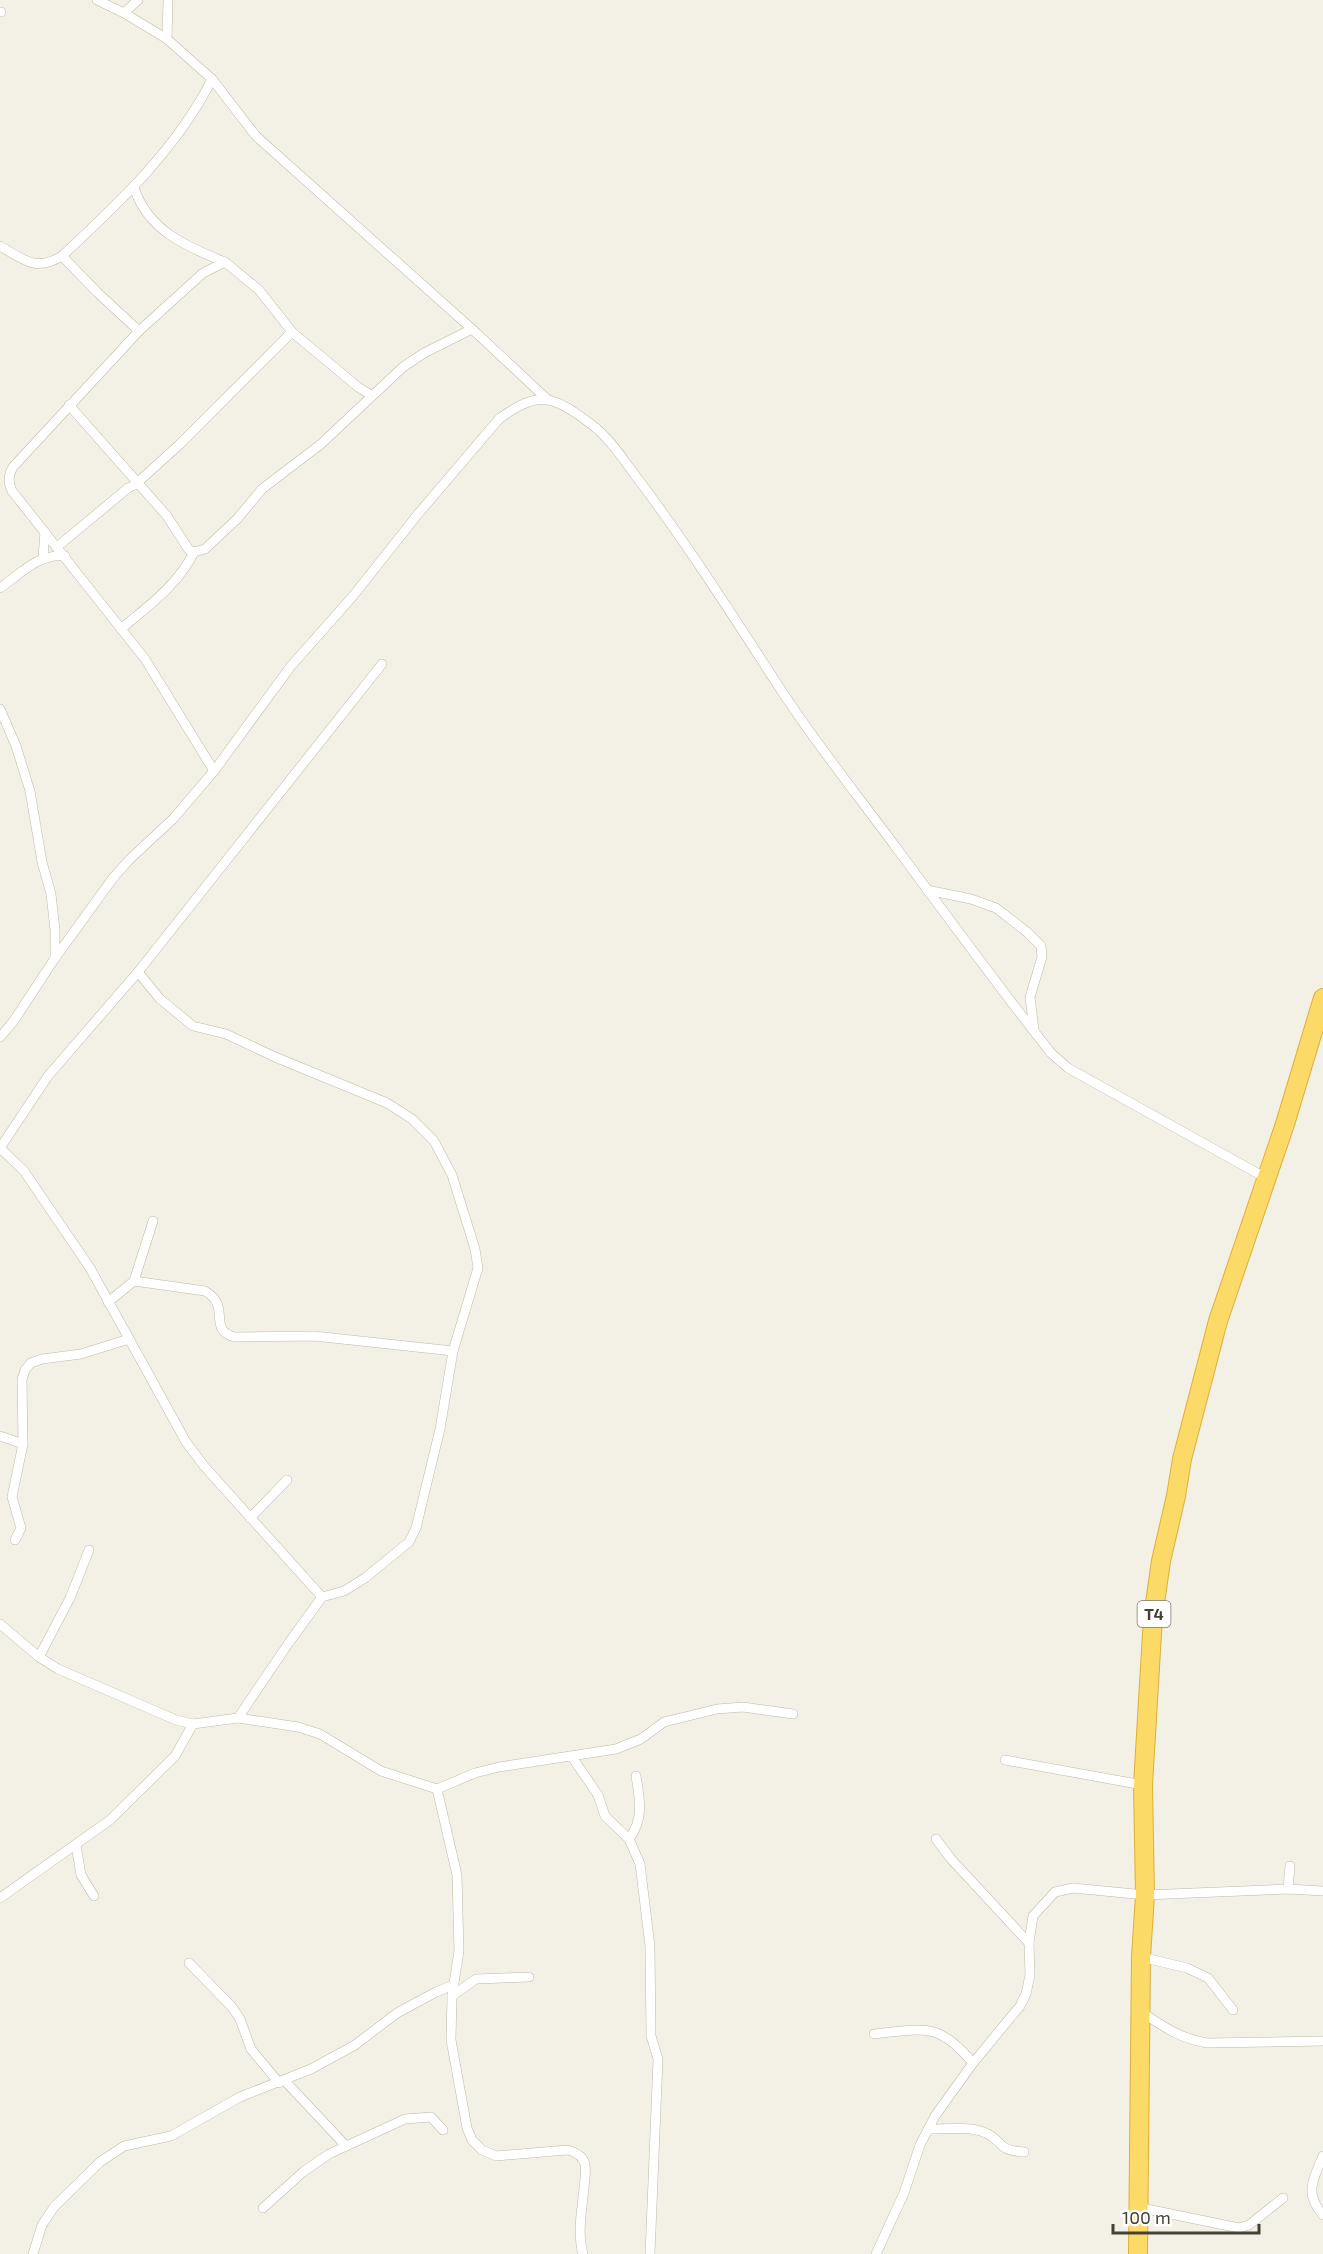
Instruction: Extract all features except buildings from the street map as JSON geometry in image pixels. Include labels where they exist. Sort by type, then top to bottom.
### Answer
[{"type":"highway","name":"T4","points":[[1138,2254],[1141,1957],[1145,1895],[1143,1785],[1153,1617],[1161,1561],[1182,1459],[1218,1321],[1286,1124],[1323,998]]},
{"type":"street","points":[[97,0],[167,39],[212,80],[256,136],[547,399],[574,412],[600,431],[658,505],[737,620],[784,694],[927,890],[1051,1053],[1068,1068],[1092,1082],[1266,1178]]},
{"type":"street","points":[[123,13],[138,0]]},
{"type":"street","points":[[167,39],[168,0]]},
{"type":"street","points":[[0,246],[32,263],[41,265],[62,256],[134,187],[168,148],[192,115],[212,80]]},
{"type":"street","points":[[134,187],[150,216],[168,235],[187,247],[225,262],[259,290],[292,332],[358,387],[371,395]]},
{"type":"street","points":[[62,256],[139,331]]},
{"type":"street","points":[[214,771],[161,682],[65,556],[12,491],[8,482],[13,467],[139,331],[203,273],[225,262]]},
{"type":"street","points":[[121,629],[177,580],[194,552],[205,549],[237,519],[262,489],[329,437],[403,367],[424,353],[472,329]]},
{"type":"street","points":[[57,547],[137,483],[180,444],[292,332]]},
{"type":"street","points":[[0,1037],[13,1022],[55,958],[113,878],[173,819],[214,771],[291,666],[353,596],[418,514],[499,419],[516,407],[532,400],[547,399]]},
{"type":"street","points":[[69,405],[167,516],[185,545],[194,552]]},
{"type":"street","points":[[43,557],[45,532]]},
{"type":"street","points":[[0,588],[43,557],[65,556]]},
{"type":"street","points":[[322,1597],[204,1466],[186,1442],[90,1268],[24,1171],[0,1148],[48,1076],[138,972],[382,664]]},
{"type":"street","points":[[0,709],[16,746],[30,791],[42,862],[51,894],[55,958]]},
{"type":"street","points":[[927,890],[971,899],[996,908],[1041,946],[1042,957],[1030,997],[1034,1032]]},
{"type":"street","points":[[138,972],[160,999],[193,1026],[226,1034],[275,1057],[387,1103],[412,1119],[434,1141],[452,1175],[475,1249],[478,1268],[453,1351],[440,1429],[416,1528],[410,1542],[365,1578],[344,1590],[322,1597],[238,1718]]},
{"type":"street","points":[[108,1302],[134,1281],[153,1221]]},
{"type":"street","points":[[134,1281],[205,1291],[214,1296],[219,1304],[220,1325],[223,1331],[234,1337],[314,1336],[453,1351]]},
{"type":"street","points":[[15,1540],[21,1528],[12,1497],[23,1444],[22,1380],[25,1370],[31,1363],[42,1359],[81,1354],[129,1339]]},
{"type":"street","points":[[1,1437],[24,1427]]},
{"type":"street","points":[[1,1437],[23,1444]]},
{"type":"street","points":[[250,1518],[287,1480]]},
{"type":"street","points":[[39,1658],[70,1598],[89,1550]]},
{"type":"street","points":[[0,1624],[39,1658],[58,1669],[176,1720],[193,1724],[238,1718],[298,1727],[320,1734],[381,1771],[437,1789],[475,1773],[499,1767],[624,1747],[641,1739],[664,1722],[717,1709],[743,1707],[793,1714]]},
{"type":"street","points":[[0,1898],[110,1820],[175,1756],[193,1724]]},
{"type":"street","points":[[572,1757],[598,1795],[605,1816],[629,1839],[640,1864],[650,1946],[651,2036],[658,2059],[650,2254]]},
{"type":"street","points":[[1005,1760],[1143,1785]]},
{"type":"street","points":[[629,1839],[636,1830],[640,1817],[636,1776]]},
{"type":"street","points":[[437,1789],[457,1875],[459,1951],[450,2023],[453,2060],[467,2128],[472,2140],[482,2150],[496,2156],[567,2150],[578,2154],[585,2163],[580,2229],[583,2254]]},
{"type":"street","points":[[936,1839],[951,1859],[1029,1943]]},
{"type":"street","points":[[76,1845],[81,1875],[93,1896]]},
{"type":"street","points":[[1288,1889],[1290,1866]]},
{"type":"street","points":[[876,2254],[904,2193],[913,2163],[928,2129],[973,2063],[1014,2015],[1023,2000],[1030,1975],[1029,1943],[1033,1916],[1055,1892],[1073,1888],[1145,1895],[1288,1889],[1323,1892]]},
{"type":"street","points":[[1141,1957],[1188,1968],[1208,1978],[1233,2010]]},
{"type":"street","points":[[189,1963],[232,2007],[240,2019],[251,2049],[346,2146]]},
{"type":"street","points":[[452,1996],[476,1979],[529,1977]]},
{"type":"street","points":[[33,2254],[42,2225],[54,2207],[108,2156],[124,2146],[171,2136],[240,2097],[282,2082],[338,2055],[366,2037],[396,2013],[453,1985]]},
{"type":"street","points":[[1140,2012],[1174,2034],[1194,2041],[1207,2043],[1323,2041]]},
{"type":"street","points":[[874,2034],[920,2029],[933,2030],[947,2036],[973,2063]]},
{"type":"street","points":[[262,2208],[316,2162],[405,2119],[431,2116],[443,2130]]},
{"type":"street","points":[[928,2129],[976,2130],[993,2137],[1004,2149],[1024,2152]]},
{"type":"street","points":[[1323,2156],[1315,2174],[1311,2193],[1313,2204],[1323,2215]]},
{"type":"street","points":[[1137,2207],[1239,2228],[1249,2225],[1283,2198]]}]
